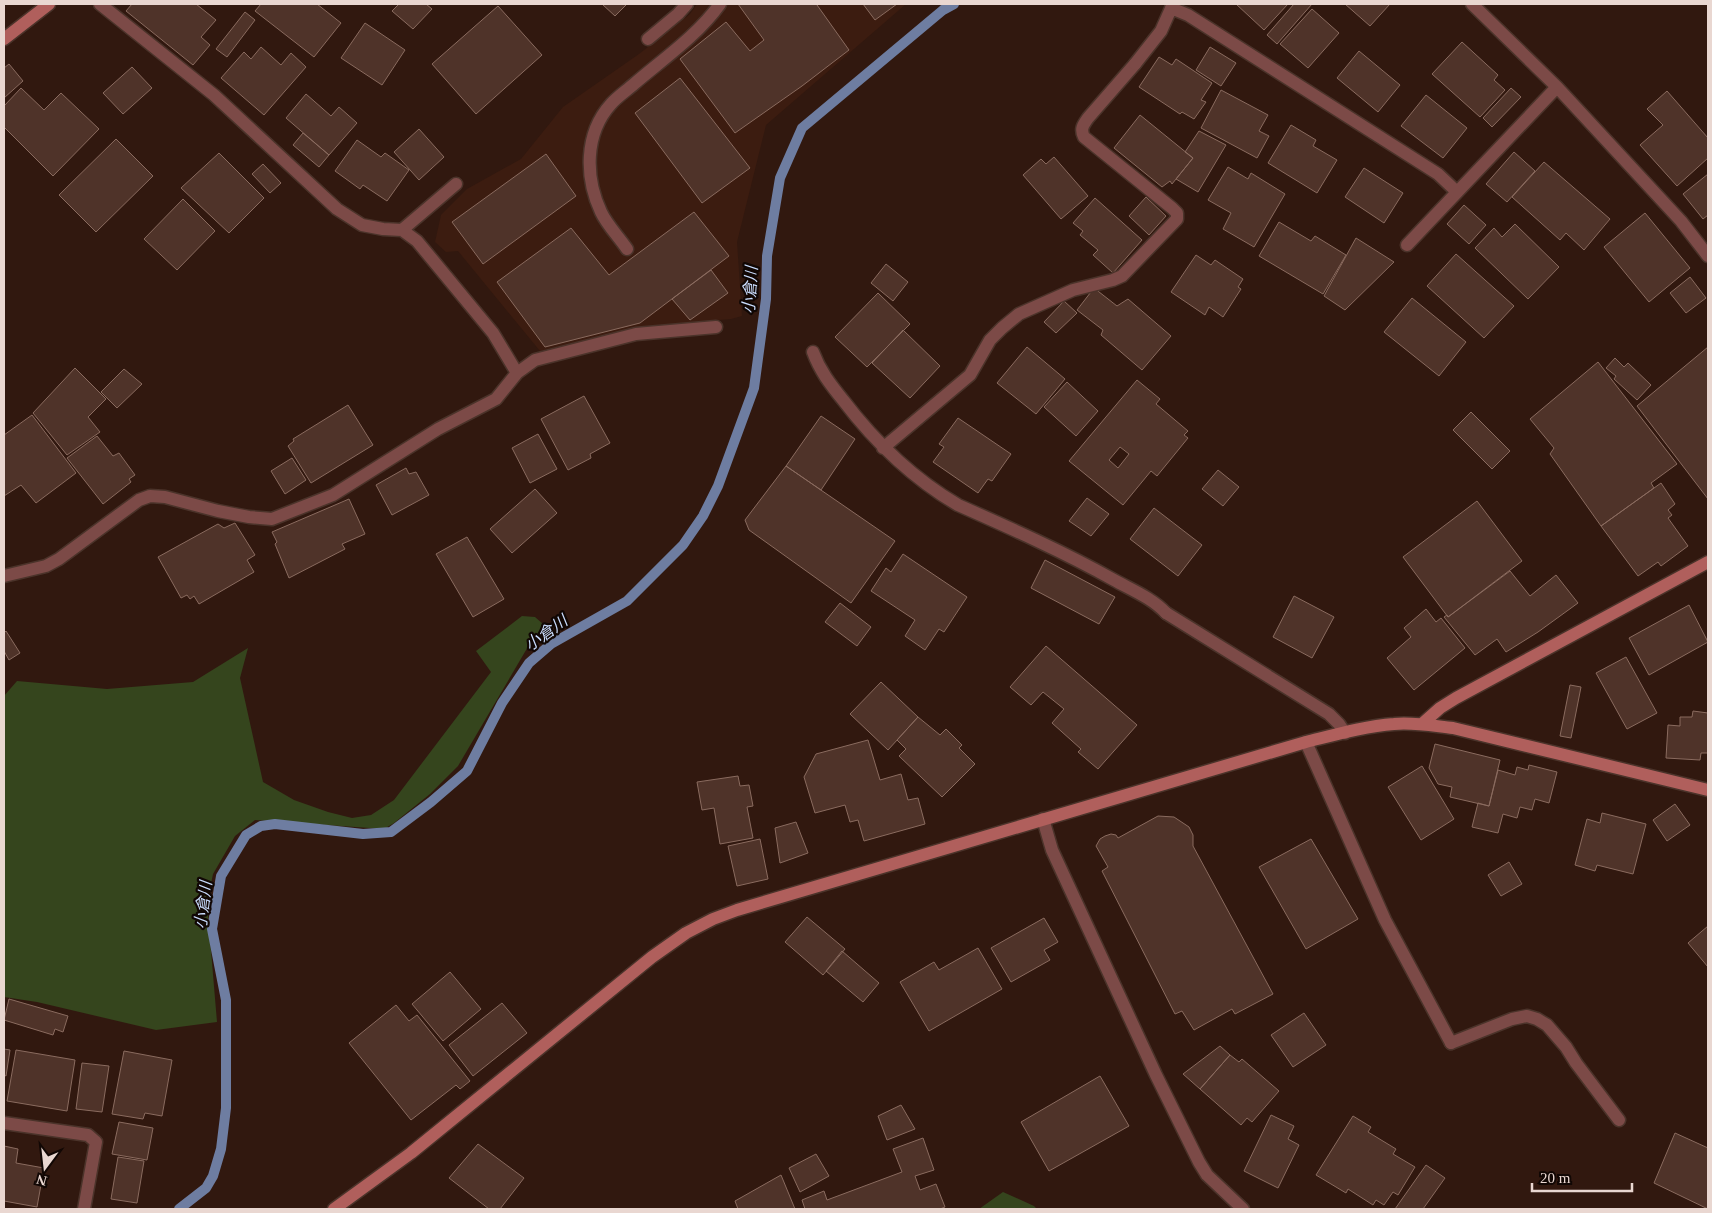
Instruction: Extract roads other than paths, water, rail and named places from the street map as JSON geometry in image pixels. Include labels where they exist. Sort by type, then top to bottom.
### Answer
[{"type":"street","points":[[4,40],[48,4]]},
{"type":"street","points":[[100,4],[214,94],[337,209],[362,225],[402,230],[417,241],[493,333],[517,373]]},
{"type":"street","points":[[648,39],[678,14],[686,4]]},
{"type":"street","points":[[627,249],[602,213],[592,190],[589,168],[591,146],[595,131],[611,104],[700,28],[720,4]]},
{"type":"street","points":[[1472,4],[1557,87],[1681,221],[1708,256]]},
{"type":"street","points":[[883,448],[970,375],[990,340],[1019,314],[1073,290],[1122,276],[1173,226],[1177,219],[1176,213],[1172,208],[1084,137],[1082,133],[1082,128],[1088,118],[1161,31],[1172,6],[1438,174],[1456,192]]},
{"type":"street","points":[[1407,244],[1557,87]]},
{"type":"street","points":[[402,230],[456,184]]},
{"type":"street","points":[[4,576],[46,566],[139,500],[150,496],[165,496],[218,511],[272,519],[301,509],[333,495],[438,429],[496,399],[517,373],[535,360],[636,334],[716,327]]},
{"type":"street","points":[[813,352],[819,368],[861,425],[905,468],[943,496],[1096,570],[1137,592],[1160,606],[1166,613],[1329,714],[1345,733]]},
{"type":"street","points":[[1422,724],[1440,708],[1456,698],[1708,562]]},
{"type":"street","points":[[334,1209],[411,1152],[652,957],[686,933],[712,919],[737,910],[1306,742],[1394,724],[1422,724],[1453,728],[1708,790]]},
{"type":"street","points":[[1306,742],[1385,920],[1451,1043],[1512,1019],[1527,1016],[1537,1019],[1547,1025],[1566,1047],[1576,1064],[1619,1120]]},
{"type":"street","points":[[1042,819],[1056,858],[1156,1075],[1199,1162],[1207,1175],[1243,1209]]},
{"type":"street","points":[[4,1123],[88,1135],[96,1142],[84,1209]]},
{"type":"waterway","name":"小倉川","points":[[179,1209],[206,1188],[213,1176],[221,1149],[226,1108],[226,1000],[212,929],[221,876],[246,835],[261,826],[275,824],[363,834],[391,832],[431,802],[467,771],[502,703],[529,663],[551,644],[627,601],[683,545],[703,516],[718,486],[754,388],[766,299],[767,256],[780,178],[802,128],[943,10],[954,4]]}]
